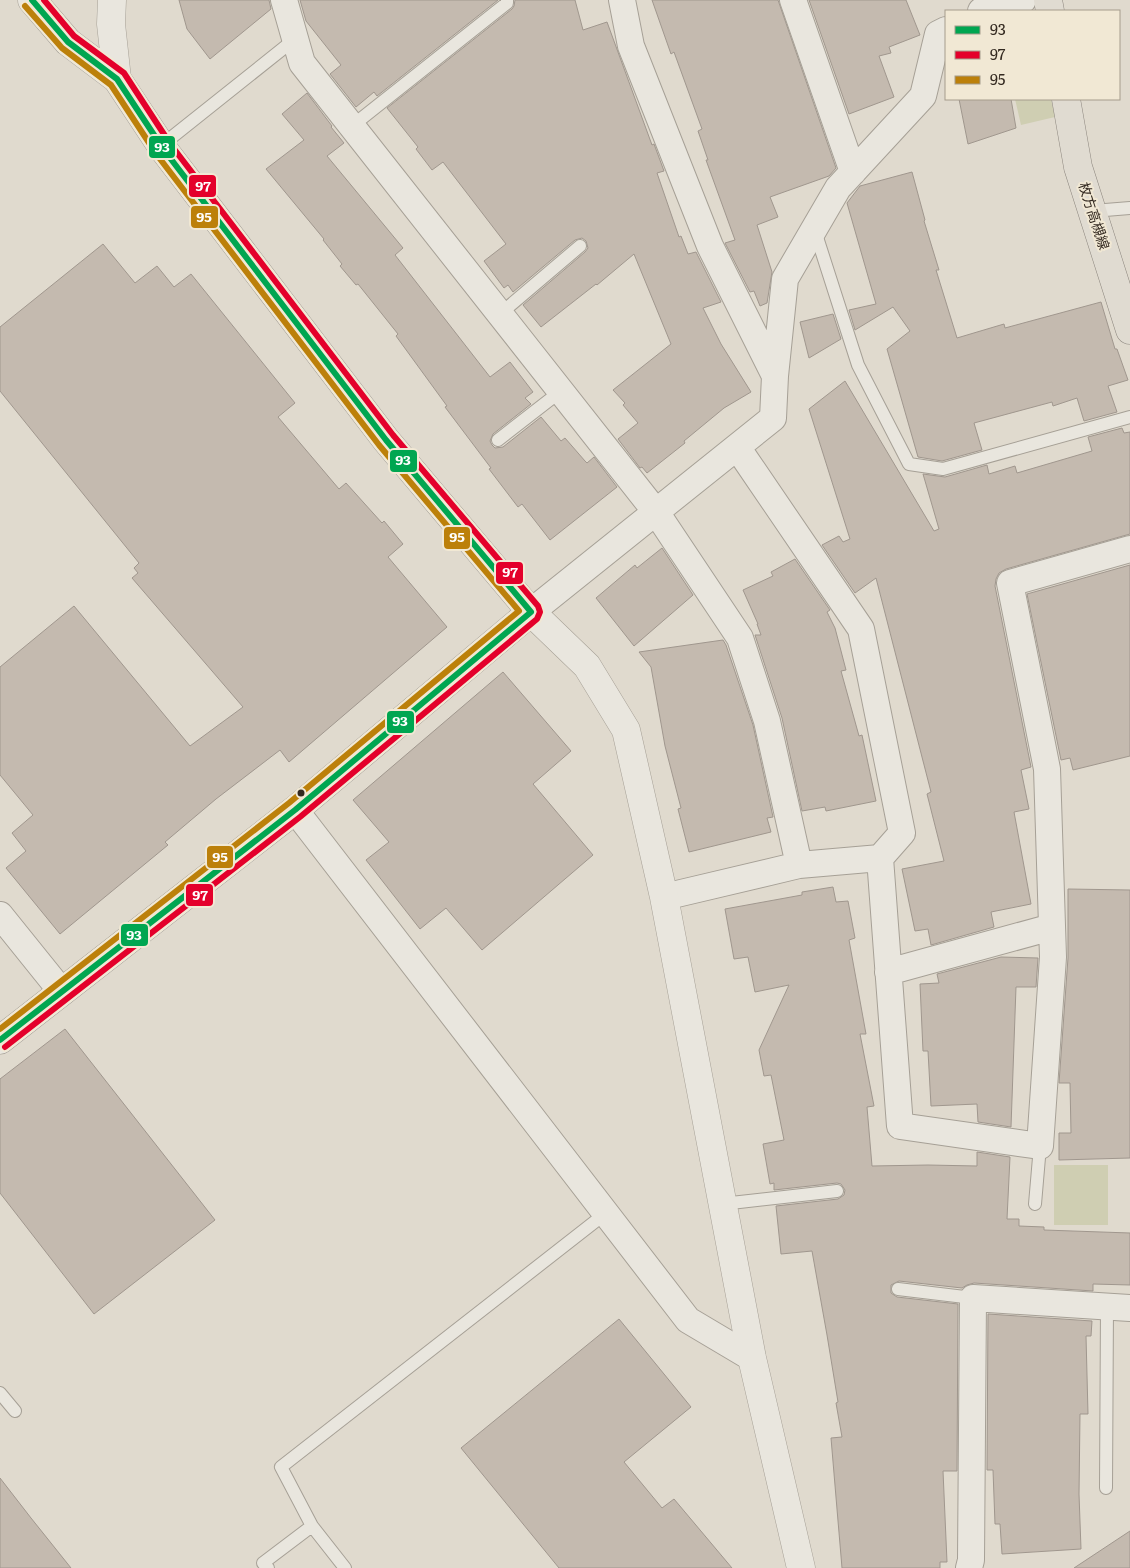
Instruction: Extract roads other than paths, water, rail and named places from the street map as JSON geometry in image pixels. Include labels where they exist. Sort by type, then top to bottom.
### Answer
[{"type":"main road","name":"枚方高槻線","points":[[1066,100],[1078,167],[1130,330]]},
{"type":"street","points":[[32,0],[68,42],[117,79],[162,146],[386,440],[531,612],[587,666],[626,730],[664,898],[752,1358],[801,1568]]},
{"type":"street","points":[[112,0],[111,24],[117,79]]},
{"type":"street","points":[[284,0],[302,63],[656,512],[740,638],[767,721],[799,865]]},
{"type":"street","points":[[622,0],[631,46],[710,246],[775,376]]},
{"type":"street","points":[[793,0],[853,172]]},
{"type":"street","points":[[985,10],[1023,0]]},
{"type":"street","points":[[0,1040],[296,810],[531,612],[773,418],[775,376],[785,279],[838,188],[923,96],[938,34],[945,30]]},
{"type":"street","points":[[664,898],[799,865],[880,858],[902,833],[861,629],[737,447]]},
{"type":"street","points":[[880,858],[900,1126],[1040,1146],[1053,957],[1047,770],[1010,583],[1130,549]]},
{"type":"street","points":[[296,810],[688,1320],[752,1358]]},
{"type":"street","points":[[0,915],[62,992]]},
{"type":"street","points":[[888,972],[1052,927]]},
{"type":"street","points":[[969,1568],[971,1560],[973,1298],[1118,1307]]},
{"type":"lane","points":[[352,126],[507,3],[507,0]]},
{"type":"lane","points":[[162,146],[295,39]]},
{"type":"lane","points":[[1093,212],[1130,208]]},
{"type":"lane","points":[[815,228],[858,365],[909,464],[943,469],[1130,417]]},
{"type":"lane","points":[[500,314],[580,246]]},
{"type":"lane","points":[[498,440],[561,391]]},
{"type":"lane","points":[[1035,1204],[1040,1146]]},
{"type":"lane","points":[[722,1204],[837,1191]]},
{"type":"lane","points":[[345,1568],[312,1526],[281,1467],[606,1213]]},
{"type":"lane","points":[[898,1289],[973,1298]]},
{"type":"lane","points":[[1106,1488],[1118,1307]]},
{"type":"lane","points":[[0,1393],[15,1412]]},
{"type":"lane","points":[[268,1568],[263,1563],[312,1526]]}]
